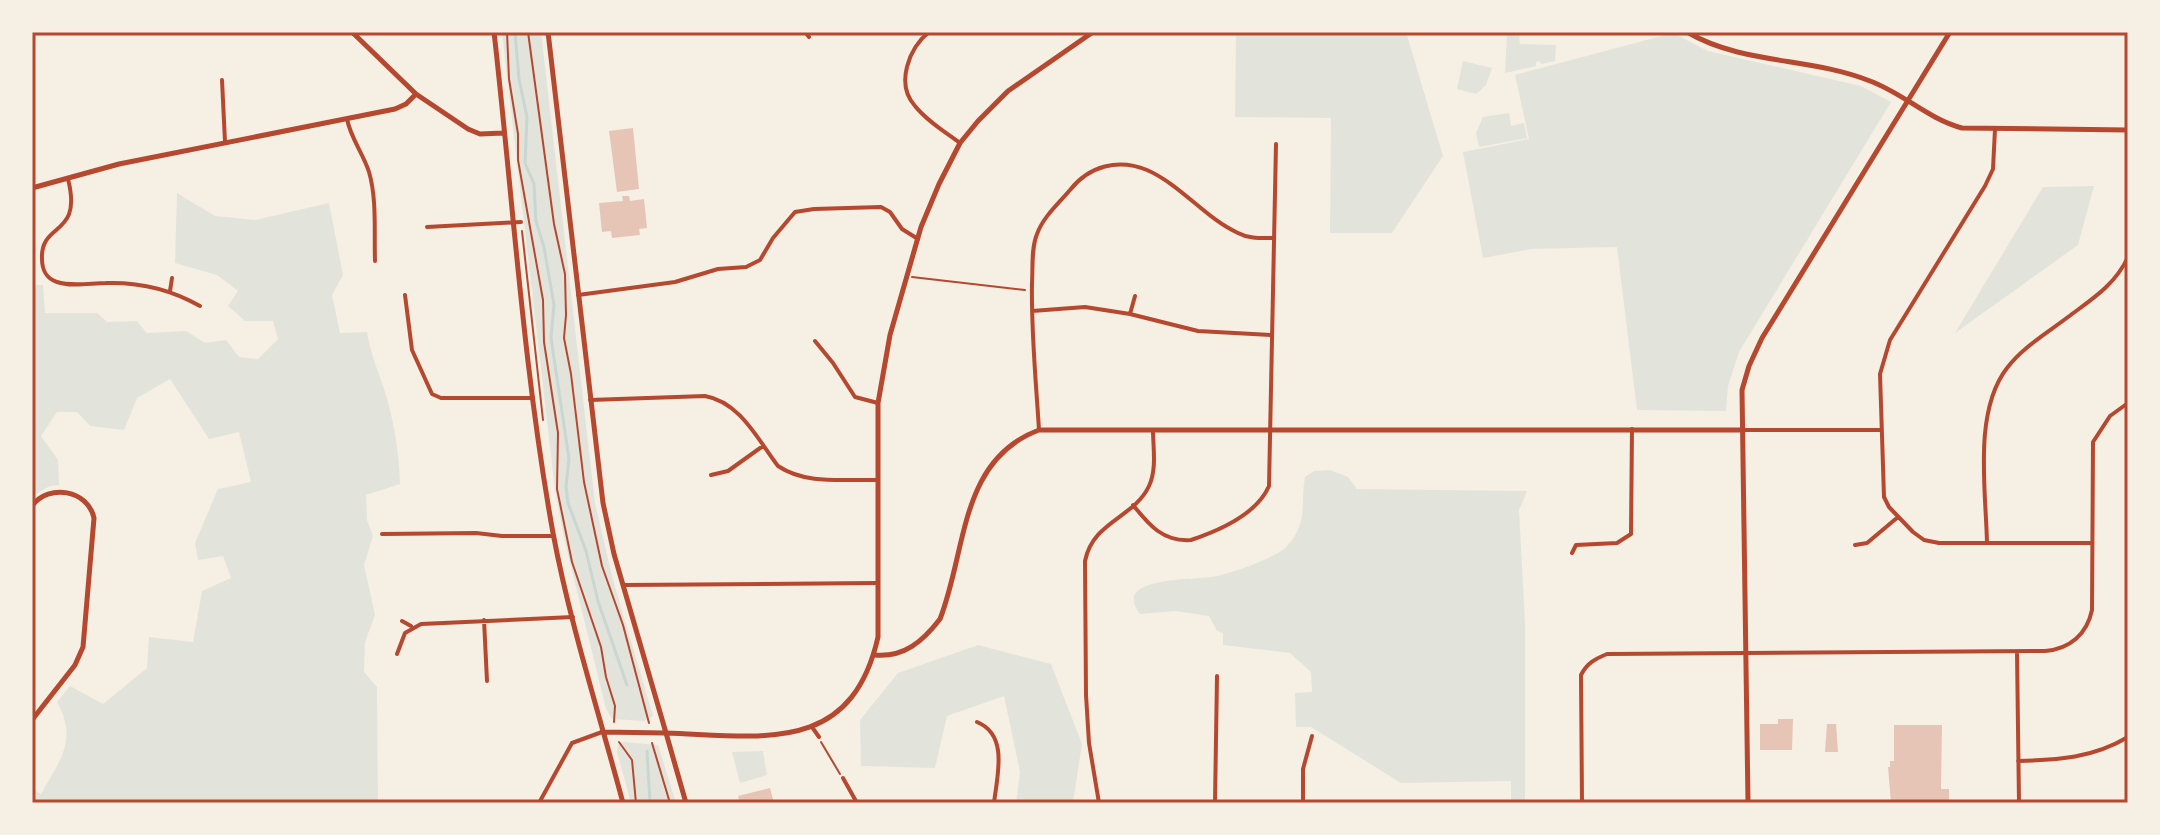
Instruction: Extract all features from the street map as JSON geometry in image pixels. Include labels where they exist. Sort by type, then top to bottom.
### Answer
[{"type":"street","points":[[32,33],[76,32]]},
{"type":"street","points":[[352,32],[416,94],[474,132],[486,135],[503,133]]},
{"type":"street","points":[[494,32],[533,398],[553,536],[623,803]]},
{"type":"street","points":[[548,32],[590,400],[608,529],[686,803]]},
{"type":"street","points":[[805,32],[809,37]]},
{"type":"street","points":[[929,32],[910,55],[906,72],[907,90],[912,104],[960,143]]},
{"type":"street","points":[[539,803],[572,743],[602,732],[786,735],[812,727],[843,704],[857,689],[874,655],[878,637],[878,403],[890,335],[918,239],[939,184],[960,143],[1008,91],[1093,32]]},
{"type":"street","points":[[1687,32],[1731,50],[1871,81],[1946,124],[1962,128],[2128,130]]},
{"type":"street","points":[[1748,803],[1742,390],[1762,338],[1950,32]]},
{"type":"street","points":[[222,80],[225,145]]},
{"type":"street","points":[[32,188],[119,164],[401,107],[416,94]]},
{"type":"street","points":[[347,119],[351,137],[365,161],[371,180],[375,261]]},
{"type":"street","points":[[1995,129],[1993,169],[1985,186],[1887,348],[1880,374],[1884,497],[1898,517],[1924,540],[1939,543],[2092,543]]},
{"type":"street","points":[[1133,505],[1159,533],[1181,541],[1200,537],[1244,514],[1259,503],[1269,486],[1276,144]]},
{"type":"street","points":[[1039,430],[1032,311],[1033,251],[1037,233],[1074,184],[1099,167],[1128,165],[1146,170],[1168,182],[1236,233],[1253,238],[1274,238]]},
{"type":"street","points":[[68,179],[72,198],[70,215],[59,229],[46,238],[42,248],[43,268],[50,279],[61,284],[125,284],[170,291],[200,306]]},
{"type":"street","points":[[578,295],[675,282],[711,270],[752,266],[760,260],[791,216],[806,209],[881,207],[890,212],[902,229],[918,239]]},
{"type":"street","points":[[427,227],[521,222]]},
{"type":"street","points":[[1987,543],[1985,438],[1987,412],[1995,389],[2006,369],[2024,349],[2112,283],[2128,257]]},
{"type":"street","points":[[170,291],[172,278]]},
{"type":"street","points":[[405,295],[412,350],[432,394],[441,398],[533,398]]},
{"type":"street","points":[[1130,314],[1135,296]]},
{"type":"street","points":[[1032,311],[1085,307],[1130,314],[1198,331],[1271,335]]},
{"type":"street","points":[[815,341],[855,397],[878,403]]},
{"type":"street","points":[[590,400],[705,396],[718,399],[737,413],[778,466],[798,477],[876,480]]},
{"type":"street","points":[[1582,803],[1581,675],[1585,667],[1607,654],[2017,652],[2063,648],[2077,639],[2085,629],[2093,602],[2093,442],[2110,416],[2128,403]]},
{"type":"street","points":[[1099,803],[1089,743],[1086,695],[1085,561],[1096,534],[1144,495],[1152,477],[1153,428]]},
{"type":"street","points":[[1572,553],[1577,545],[1617,543],[1631,534],[1632,429]]},
{"type":"street","points":[[874,655],[894,654],[914,646],[940,619],[982,476],[1005,447],[1039,430],[1881,430]]},
{"type":"street","points":[[711,475],[728,471],[763,446]]},
{"type":"street","points":[[32,506],[48,493],[63,492],[88,504],[94,518],[83,647],[75,665],[32,720]]},
{"type":"street","points":[[1855,545],[1867,543],[1898,517]]},
{"type":"street","points":[[382,534],[553,536]]},
{"type":"street","points":[[624,585],[877,583]]},
{"type":"street","points":[[402,621],[414,626],[573,617]]},
{"type":"street","points":[[484,620],[487,681]]},
{"type":"street","points":[[397,654],[405,633],[414,626]]},
{"type":"street","points":[[2017,652],[2019,803]]},
{"type":"street","points":[[1215,803],[1217,676]]},
{"type":"street","points":[[977,722],[989,728],[997,743],[994,803]]},
{"type":"street","points":[[812,727],[819,737]]},
{"type":"street","points":[[1303,803],[1303,769],[1312,736]]},
{"type":"street","points":[[2018,761],[2079,757],[2128,737]]},
{"type":"street","points":[[843,778],[857,803]]},
{"type":"path","points":[[507,32],[518,160],[543,300],[544,342],[558,433],[557,489],[575,572],[601,647],[615,706],[614,722]]},
{"type":"path","points":[[528,32],[554,224],[564,265],[567,291],[564,338],[584,482],[602,566],[623,625],[649,723]]},
{"type":"path","points":[[512,157],[514,169]]},
{"type":"path","points":[[521,222],[544,427]]},
{"type":"path","points":[[907,277],[1032,291]]},
{"type":"path","points":[[552,483],[563,548]]},
{"type":"path","points":[[819,737],[843,778]]},
{"type":"path","points":[[619,742],[632,760],[636,803]]},
{"type":"path","points":[[652,743],[670,803]]},
{"type":"shaded area","points":[[502,32],[541,32],[595,503],[613,580],[653,716],[644,721],[612,719],[606,709],[564,538],[555,490]]},
{"type":"shaded area","points":[[1236,32],[1406,32],[1443,156],[1392,233],[1330,233],[1331,118],[1235,117]]},
{"type":"shaded area","points":[[1673,33],[1708,51],[1861,86],[1891,102],[1739,352],[1728,386],[1726,411],[1637,410],[1617,247],[1531,249],[1483,258],[1463,152],[1529,139],[1515,75]]},
{"type":"shaded area","points":[[1507,35],[1519,35],[1520,44],[1556,45],[1555,61],[1541,64],[1540,61],[1536,62],[1536,66],[1505,73]]},
{"type":"shaded area","points":[[1463,61],[1492,68],[1486,85],[1476,94],[1457,89]]},
{"type":"shaded area","points":[[1509,113],[1511,126],[1524,123],[1527,138],[1479,147],[1476,133],[1483,117]]},
{"type":"shaded area","points":[[2094,186],[2078,245],[1955,333],[2043,187]]},
{"type":"shaded area","points":[[177,193],[215,216],[255,220],[329,203],[343,275],[332,295],[340,333],[367,332],[396,437],[400,484],[366,495],[367,520],[373,536],[364,565],[375,615],[365,642],[364,672],[377,687],[378,803],[32,803],[32,789],[41,794],[64,750],[66,728],[57,702],[70,686],[103,704],[147,668],[149,637],[193,642],[202,591],[231,578],[223,556],[198,560],[195,543],[218,489],[251,482],[239,432],[209,439],[170,379],[137,398],[124,430],[90,426],[77,412],[57,412],[41,436],[58,460],[59,485],[50,486],[32,496],[32,285],[43,285],[45,313],[97,313],[107,322],[137,321],[147,333],[186,331],[205,343],[226,340],[239,357],[258,359],[278,339],[273,321],[245,321],[228,306],[238,291],[217,275],[175,263]]},
{"type":"shaded area","points":[[1330,470],[1348,477],[1357,489],[1527,491],[1519,510],[1525,623],[1525,803],[1511,803],[1511,781],[1401,783],[1311,727],[1296,727],[1295,693],[1312,692],[1311,672],[1290,653],[1223,645],[1223,633],[1217,631],[1209,616],[1175,611],[1140,614],[1134,602],[1136,593],[1145,586],[1218,576],[1281,551],[1293,538],[1301,521],[1305,477],[1314,471]]},
{"type":"shaded area","points":[[978,645],[1051,664],[1082,744],[1073,803],[1016,803],[1020,772],[1004,696],[947,716],[935,768],[861,766],[860,720],[898,673]]},
{"type":"shaded area","points":[[624,742],[658,745],[676,803],[631,803],[617,752],[618,745]]},
{"type":"shaded area","points":[[763,751],[767,775],[740,783],[732,752]]},
{"type":"building","points":[[633,128],[639,189],[617,192],[609,131]]},
{"type":"building","points":[[622,196],[629,196],[630,201],[644,199],[647,228],[639,229],[640,235],[612,238],[611,231],[602,232],[599,203],[623,201]]},
{"type":"building","points":[[1778,719],[1793,719],[1792,750],[1760,750],[1760,724],[1778,724]]},
{"type":"building","points":[[1827,724],[1836,724],[1838,752],[1825,752]]},
{"type":"building","points":[[1894,725],[1942,725],[1941,789],[1949,789],[1949,803],[1891,803],[1888,767],[1890,761],[1894,761]]},
{"type":"building","points":[[770,788],[774,803],[740,803],[738,796]]},
{"type":"waterway","points":[[515,32],[519,79],[527,117],[525,163],[534,184],[536,221],[554,305],[551,338],[569,459],[568,503],[627,685]]},
{"type":"waterway","points":[[647,751],[650,803]]}]
